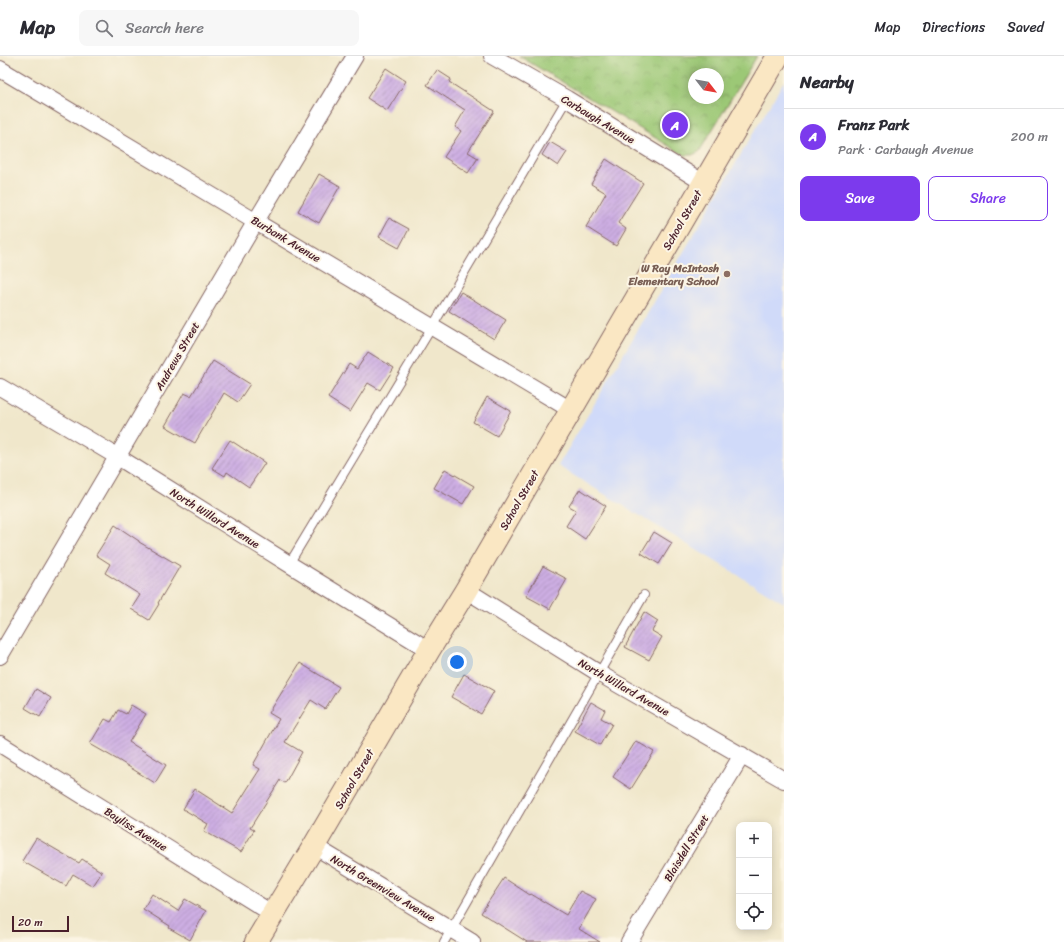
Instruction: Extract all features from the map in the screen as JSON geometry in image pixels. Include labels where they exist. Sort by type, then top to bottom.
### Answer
[{"type":"main road","name":"School Street","points":[[256,942],[466,590],[778,56]]},
{"type":"street","name":"Andrews Street","points":[[0,656],[355,56]]},
{"type":"street","name":"Carbaugh Avenue","points":[[492,56],[704,183]]},
{"type":"street","name":"Burbank Avenue","points":[[0,69],[572,410]]},
{"type":"street","name":"North Willard Avenue","points":[[0,387],[118,456],[429,650]]},
{"type":"street","name":"North Willard Avenue","points":[[466,590],[600,674],[784,780]]},
{"type":"street","name":"Bayliss Avenue","points":[[0,744],[273,914]]},
{"type":"street","name":"Blaisdell Street","points":[[629,942],[742,755]]},
{"type":"street","name":"North Greenview Avenue","points":[[314,846],[448,936],[472,942]]},
{"type":"lane","points":[[289,564],[567,100]]},
{"type":"lane","points":[[448,936],[600,674],[644,595]]},
{"type":"shaded area","name":"W Ray McIntosh Elementary School","points":[[784,81],[784,603],[558,466]]},
{"type":"green space","points":[[519,56],[757,56],[699,152],[692,155],[684,155]]},
{"type":"building","points":[[386,68],[406,81],[387,111],[367,98]]},
{"type":"building","points":[[437,70],[451,79],[449,82],[494,111],[468,152],[478,158],[468,173],[444,157],[461,131],[455,127],[465,110],[427,85]]},
{"type":"building","points":[[550,142],[567,152],[558,166],[542,155]]},
{"type":"building","points":[[606,159],[643,183],[618,223],[626,229],[616,246],[586,227],[606,193],[591,184]]},
{"type":"building","points":[[319,174],[340,186],[319,223],[298,211]]},
{"type":"building","points":[[389,218],[409,229],[399,248],[379,237]]},
{"type":"building","points":[[461,292],[506,320],[494,339],[449,311]]},
{"type":"building","points":[[368,352],[394,368],[380,390],[368,383],[350,412],[328,398],[349,364],[357,369]]},
{"type":"building","points":[[213,361],[250,384],[238,402],[224,393],[195,443],[165,426],[184,393],[191,396]]},
{"type":"building","points":[[487,397],[511,411],[497,436],[473,422]]},
{"type":"building","points":[[230,440],[265,463],[249,487],[227,472],[225,476],[212,468]]},
{"type":"building","points":[[445,469],[474,486],[463,504],[434,488]]},
{"type":"building","points":[[580,489],[606,506],[585,539],[566,526],[576,510],[569,506]]},
{"type":"building","points":[[115,525],[139,542],[180,566],[149,620],[131,609],[140,595],[105,573],[110,564],[96,555]]},
{"type":"building","points":[[654,532],[672,543],[659,564],[641,553]]},
{"type":"building","points":[[543,566],[567,579],[550,609],[526,596]]},
{"type":"building","points":[[644,612],[658,621],[652,631],[662,637],[649,660],[625,647]]},
{"type":"building","points":[[300,663],[339,687],[325,709],[311,700],[285,742],[302,752],[285,783],[280,780],[250,828],[254,830],[241,852],[204,831],[208,824],[183,809],[195,789],[232,813],[260,769],[253,765],[279,719],[269,713]]},
{"type":"building","points":[[464,674],[494,691],[481,714],[451,697]]},
{"type":"building","points":[[36,689],[51,698],[40,717],[25,708]]},
{"type":"building","points":[[591,702],[605,710],[601,718],[612,724],[600,745],[575,731]]},
{"type":"building","points":[[131,705],[146,714],[129,742],[166,765],[155,783],[90,744],[105,719],[111,722],[118,710],[126,714]]},
{"type":"building","points":[[636,741],[654,752],[631,789],[613,777]]},
{"type":"building","points":[[36,838],[79,863],[82,859],[102,872],[93,886],[73,874],[66,886],[22,861]]},
{"type":"building","points":[[504,878],[530,895],[531,894],[566,915],[580,891],[596,899],[579,929],[600,942],[527,942],[481,913]]},
{"type":"building","points":[[152,894],[178,911],[185,899],[206,911],[190,940],[169,928],[170,926],[143,909]]},
{"type":"place","name":"Franz Park","points":[[675,125]]},
{"type":"place","name":"W Ray McIntosh Elementary School","points":[[727,274]]}]
